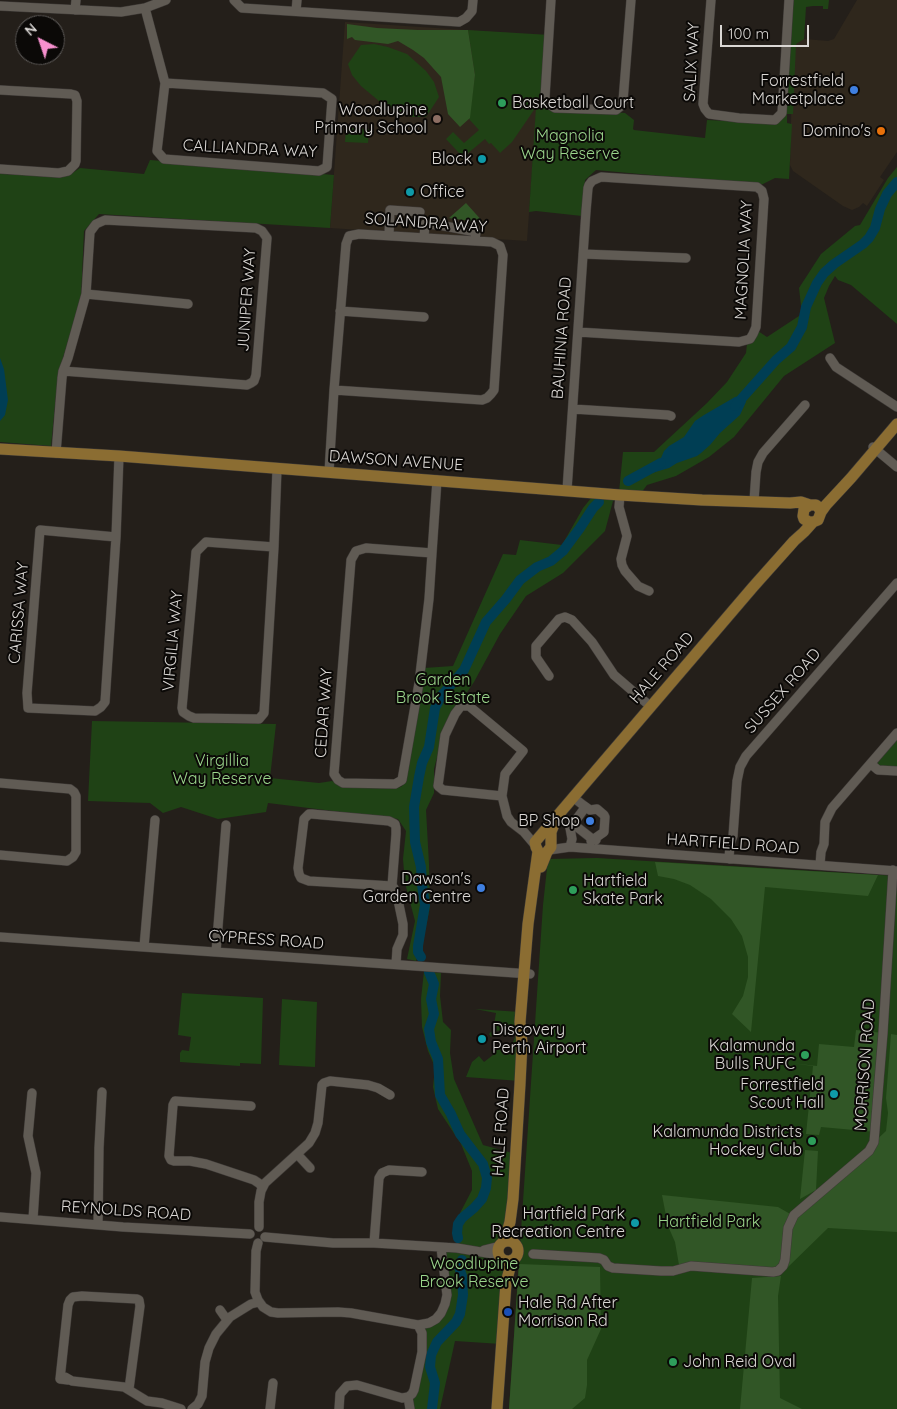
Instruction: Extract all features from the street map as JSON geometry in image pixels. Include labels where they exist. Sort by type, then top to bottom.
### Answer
[{"type":"main road","points":[[874,448],[897,418]]},
{"type":"main road","points":[[807,519],[804,509],[816,507],[897,424]]},
{"type":"main road","name":"DAWSON AVENUE","points":[[0,449],[119,456],[620,495],[702,500],[801,502],[816,507]]},
{"type":"main road","points":[[790,503],[807,519],[816,522],[820,518],[816,507]]},
{"type":"main road","name":"HALE ROAD","points":[[497,1409],[506,1283],[505,1251],[510,1222],[520,1094],[522,1044],[520,1022],[527,974],[530,899],[544,844],[546,828],[578,801],[650,706],[794,541],[804,532],[807,519]]},
{"type":"street","points":[[75,10],[76,0]]},
{"type":"street","points":[[0,6],[111,12],[145,8],[166,0]]},
{"type":"street","points":[[234,0],[242,8],[459,22],[472,11],[473,0]]},
{"type":"street","points":[[296,11],[297,0]]},
{"type":"street","points":[[551,0],[546,102],[556,108],[616,110],[623,101],[631,0]]},
{"type":"street","name":"SALIX WAY","points":[[711,0],[704,110],[709,114],[775,120],[782,113],[789,0]]},
{"type":"street","name":"CALLIANDRA WAY","points":[[145,8],[165,83],[157,151],[164,159],[319,171],[327,167],[332,99],[323,93],[165,83]]},
{"type":"street","points":[[0,90],[71,94],[75,95],[77,102],[76,161],[68,171],[59,173],[0,169]]},
{"type":"street","name":"MAGNOLIA WAY","points":[[578,332],[739,342],[750,339],[756,327],[764,205],[762,191],[757,187],[601,177],[592,181],[588,188]]},
{"type":"street","name":"BAUHINIA ROAD","points":[[567,490],[588,188]]},
{"type":"street","points":[[389,235],[390,210],[420,212]]},
{"type":"street","name":"JUNIPER WAY","points":[[56,453],[63,371],[86,294],[90,232],[96,224],[105,220],[256,228],[262,231],[266,238],[256,375],[251,383],[247,385],[63,371]]},
{"type":"street","points":[[424,238],[425,224],[432,224],[476,232],[475,241]]},
{"type":"street","name":"SOLANDRA WAY","points":[[329,472],[334,390],[340,311],[346,244],[349,236],[359,234],[389,235],[492,242],[500,246],[503,255],[494,390],[490,402],[334,390]]},
{"type":"street","points":[[583,254],[686,258]]},
{"type":"street","points":[[86,294],[188,304]]},
{"type":"street","points":[[340,311],[424,317]]},
{"type":"street","points":[[830,358],[836,367],[897,407]]},
{"type":"street","points":[[754,501],[758,462],[763,453],[804,405]]},
{"type":"street","points":[[573,409],[672,416]]},
{"type":"street","points":[[874,448],[897,468]]},
{"type":"street","name":"CARISSA WAY","points":[[116,537],[40,530],[28,708],[94,711],[105,702],[116,537],[119,456]]},
{"type":"street","name":"VIRGILIA WAY","points":[[274,547],[206,542],[196,552],[182,708],[183,712],[189,716],[194,718],[259,719],[265,710],[274,547],[277,469]]},
{"type":"street","name":"CEDAR WAY","points":[[432,553],[366,548],[356,552],[351,560],[334,774],[343,783],[395,784],[402,780],[419,683],[429,599],[432,553],[436,480]]},
{"type":"street","points":[[620,495],[619,507],[627,536],[621,559],[622,565],[638,586],[650,591]]},
{"type":"street","name":"SUSSEX ROAD","points":[[732,859],[730,844],[733,836],[737,781],[740,767],[746,756],[897,583]]},
{"type":"street","points":[[548,676],[536,656],[536,646],[559,620],[565,617],[572,620],[592,642],[614,675],[650,706]]},
{"type":"street","points":[[502,796],[443,790],[438,786],[445,735],[461,706],[469,706],[523,751],[505,774],[502,796],[507,816],[512,822],[544,844]]},
{"type":"street","points":[[823,865],[821,852],[824,844],[825,822],[832,808],[897,733]]},
{"type":"street","points":[[871,764],[878,770],[897,772]]},
{"type":"street","points":[[0,783],[70,789],[76,796],[76,852],[72,857],[66,861],[0,855]]},
{"type":"street","points":[[568,847],[572,839],[570,828],[584,808],[578,801]]},
{"type":"street","points":[[578,801],[590,810],[597,809],[604,815],[604,832],[595,843]]},
{"type":"street","points":[[392,886],[309,881],[301,878],[298,868],[304,819],[309,814],[312,814],[392,822],[396,828],[392,886],[398,900],[403,931],[397,949],[396,964]]},
{"type":"street","points":[[576,819],[575,824],[577,827],[595,843]]},
{"type":"street","points":[[144,947],[155,820]]},
{"type":"street","points":[[216,952],[226,825]]},
{"type":"street","points":[[571,836],[576,840],[595,843]]},
{"type":"street","name":"HARTFIELD ROAD","points":[[544,844],[568,847],[595,843],[732,859],[895,871]]},
{"type":"street","name":"MORRISON ROAD","points":[[533,1254],[599,1258],[613,1268],[661,1271],[673,1271],[691,1266],[773,1272],[778,1271],[783,1266],[788,1228],[794,1215],[869,1151],[874,1142],[895,871]]},
{"type":"street","name":"CYPRESS ROAD","points":[[0,937],[527,974]]},
{"type":"street","points":[[259,1227],[259,1202],[265,1182],[309,1143],[316,1133],[322,1085],[326,1081],[368,1085],[390,1095]]},
{"type":"street","points":[[98,1225],[102,1092]]},
{"type":"street","points":[[32,1093],[28,1136],[36,1174],[32,1219]]},
{"type":"street","points":[[251,1106],[176,1101],[173,1105],[169,1156],[174,1161],[206,1164],[254,1180],[262,1188]]},
{"type":"street","points":[[297,1154],[310,1168]]},
{"type":"street","points":[[374,1243],[379,1178],[382,1173],[389,1170],[422,1172]]},
{"type":"street","name":"REYNOLDS ROAD","points":[[0,1217],[250,1234]]},
{"type":"street","points":[[441,1248],[448,1295],[441,1313],[436,1319],[430,1323],[418,1325],[351,1312],[271,1312],[263,1307],[255,1292],[256,1251],[262,1240],[265,1230],[259,1227],[252,1230],[250,1234],[252,1239],[262,1240],[374,1243],[441,1248],[479,1251],[505,1251]]},
{"type":"street","points":[[129,1389],[140,1306],[139,1300],[73,1297],[68,1305],[63,1376],[124,1387],[147,1401],[181,1409]]},
{"type":"street","points":[[195,1408],[202,1396],[205,1362],[216,1334],[232,1316],[251,1304],[259,1302]]},
{"type":"street","points":[[220,1310],[227,1320]]},
{"type":"street","points":[[339,1409],[340,1394],[347,1386],[357,1385],[402,1398],[408,1398],[412,1394],[422,1352],[422,1333],[418,1325]]},
{"type":"street","points":[[270,1409],[273,1383]]},
{"type":"street","points":[[408,1398],[410,1409]]},
{"type":"shaded area","points":[[857,0],[897,0],[897,152],[880,177],[884,180],[867,206],[863,203],[852,210],[843,206],[793,171],[790,165],[793,38],[828,41],[834,39]]},
{"type":"shaded area","name":"Woodlupine Primary School","points":[[345,22],[542,35],[527,241],[330,228]]},
{"type":"green space","name":"Magnolia Way Reserve","points":[[789,0],[829,0],[828,9],[823,9],[823,6],[806,7],[804,39],[796,44],[793,114],[787,114],[787,123],[792,124],[789,179],[775,178],[761,185],[596,170],[585,180],[582,216],[536,211],[529,212],[536,107],[512,142],[500,153],[485,139],[461,159],[461,155],[446,139],[453,132],[464,143],[479,130],[469,119],[475,75],[468,30],[550,35],[547,100],[556,108],[625,113],[634,120],[634,130],[705,138],[707,120],[774,123],[778,118]]},
{"type":"green space","points":[[347,24],[377,28],[468,30],[475,75],[470,118],[460,127],[448,114],[441,77],[424,58],[398,41],[388,44],[355,40],[352,37],[347,39]]},
{"type":"green space","points":[[374,44],[407,54],[426,71],[434,82],[439,97],[426,117],[411,117],[379,101],[361,86],[352,75],[348,64],[361,45]]},
{"type":"green space","points":[[346,128],[369,129],[368,143],[345,142]]},
{"type":"green space","points":[[150,160],[334,175],[330,228],[99,214],[84,231],[81,297],[58,375],[51,446],[0,442],[0,174],[68,176],[80,168],[144,174]]},
{"type":"green space","points":[[897,167],[897,324],[851,285],[838,280],[835,276],[824,298],[835,343],[784,376],[734,437],[709,457],[676,476],[647,485],[641,493],[613,501],[605,531],[563,573],[526,596],[500,634],[474,682],[445,725],[434,769],[434,793],[426,810],[430,907],[416,961],[407,959],[415,921],[405,883],[403,859],[406,831],[398,819],[268,803],[266,812],[218,819],[181,807],[163,813],[150,803],[88,801],[92,721],[276,724],[270,778],[319,783],[332,781],[342,785],[398,788],[402,786],[424,668],[453,666],[503,554],[516,555],[520,540],[562,545],[583,508],[596,492],[619,492],[623,452],[654,452],[727,382],[746,353],[747,344],[752,342],[758,331],[767,337],[802,314],[799,288],[821,254],[855,226],[860,225],[888,178]]},
{"type":"green space","points":[[466,203],[484,223],[449,218]]},
{"type":"green space","points":[[897,738],[897,770],[879,769],[876,763]]},
{"type":"green space","name":"Hartfield Park","points":[[597,858],[897,876],[897,1409],[509,1409],[543,905],[548,859]]},
{"type":"green space","points":[[655,862],[878,875],[868,896],[765,887],[751,1032],[732,1014],[743,996],[748,977],[748,957],[742,936],[731,919],[711,899],[690,885],[658,876]]},
{"type":"green space","name":"Woodlupine Brook Reserve","points":[[424,971],[441,973],[440,996],[443,1022],[451,1030],[450,1053],[454,1079],[483,1145],[516,1154],[513,1199],[499,1248],[500,1257],[503,1259],[506,1283],[501,1344],[455,1341],[440,1409],[410,1409],[423,1325],[429,1323],[445,1304],[441,1248],[457,1248],[460,1213],[472,1190],[472,1171],[461,1144],[438,1109],[433,1087],[435,1067],[428,1051],[422,1027],[421,999]]},
{"type":"green space","points":[[182,993],[263,998],[261,1064],[240,1063],[240,1066],[180,1062],[182,1050],[189,1051],[191,1037],[178,1035]]},
{"type":"green space","points":[[282,999],[317,1002],[315,1067],[279,1065]]},
{"type":"green space","points":[[475,1009],[521,1012],[520,1081],[466,1077],[472,1062],[479,1056],[484,1062],[493,1055],[491,1052],[508,1046],[515,1037],[515,1032],[511,1026],[501,1034],[498,1030],[491,1037],[489,1034],[493,1030],[496,1013]]},
{"type":"green space","points":[[856,1030],[883,1033],[876,1132],[821,1127],[819,1135],[806,1134],[813,1066],[791,1063],[817,1066],[819,1044],[854,1047]]},
{"type":"green space","points":[[891,1034],[897,1035],[897,1232],[828,1228],[787,1268],[788,1241],[794,1218],[886,1131],[888,1113],[886,1098]]},
{"type":"green space","points":[[805,1150],[818,1151],[816,1190],[800,1199]]},
{"type":"green space","points":[[662,1195],[778,1207],[792,1215],[781,1267],[772,1270],[700,1262],[679,1265],[675,1242],[668,1226]]},
{"type":"green space","points":[[519,1264],[600,1267],[601,1329],[587,1360],[585,1398],[572,1409],[509,1409]]},
{"type":"green space","points":[[781,1276],[778,1296],[780,1398],[802,1409],[740,1409],[752,1278]]},
{"type":"water","points":[[0,358],[4,369],[8,400],[5,415],[0,421]]},
{"type":"water","points":[[735,397],[745,398],[746,402],[740,415],[701,453],[669,468],[652,473],[648,467],[661,458],[669,446],[684,437],[695,421]]},
{"type":"waterway","points":[[735,406],[776,360],[791,347],[802,327],[806,307],[817,283],[834,264],[869,238],[875,228],[880,209],[887,194],[897,182]]},
{"type":"waterway","points":[[628,481],[661,463]]},
{"type":"waterway","points":[[421,957],[418,952],[418,946],[425,905],[421,867],[415,842],[414,807],[422,763],[429,747],[435,708],[442,695],[464,670],[486,622],[520,580],[537,567],[551,561],[563,551],[599,502]]},
{"type":"waterway","points":[[429,972],[434,984],[431,999],[434,1014],[429,1029],[431,1042],[438,1059],[440,1095],[460,1134],[483,1164],[487,1178],[482,1199],[458,1224],[458,1238]]},
{"type":"waterway","points":[[432,1409],[435,1383],[430,1367],[431,1355],[437,1342],[456,1322],[460,1314],[463,1295],[462,1276],[459,1267],[462,1260]]},
{"type":"place","name":"Forrestfield Marketplace","points":[[854,90]]},
{"type":"place","name":"Basketball Court","points":[[502,103]]},
{"type":"place","name":"Woodlupine Primary School","points":[[437,119]]},
{"type":"place","name":"Domino's","points":[[881,131]]},
{"type":"place","name":"Block","points":[[482,159]]},
{"type":"place","name":"Office","points":[[410,192]]},
{"type":"place","name":"BP Shop","points":[[590,821]]},
{"type":"place","name":"Dawson's Garden Centre","points":[[481,888]]},
{"type":"place","name":"Hartfield Skate Park","points":[[573,890]]},
{"type":"place","name":"Discovery Perth Airport","points":[[482,1039]]},
{"type":"place","name":"Kalamunda Bulls RUFC","points":[[805,1055]]},
{"type":"place","name":"Forrestfield Scout Hall","points":[[834,1094]]},
{"type":"place","name":"Kalamunda Districts Hockey Club","points":[[812,1141]]},
{"type":"place","name":"Hartfield Park Recreation Centre","points":[[635,1223]]},
{"type":"place","name":"Hale Rd After Morrison Rd","points":[[508,1312]]},
{"type":"place","name":"John Reid Oval","points":[[673,1362]]},
{"type":"park label","name":"Garden Brook Estate","points":[[443,689]]},
{"type":"park label","name":"Virgillia Way Reserve","points":[[222,770]]}]
